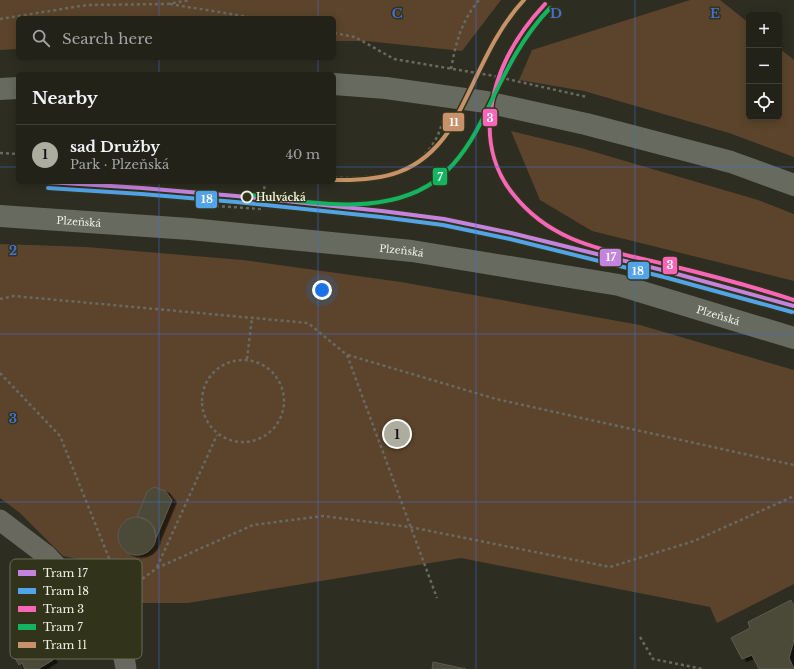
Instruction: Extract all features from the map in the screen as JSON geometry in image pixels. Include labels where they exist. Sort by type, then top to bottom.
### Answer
[{"type":"main road","points":[[336,84],[386,88],[486,102],[586,124],[731,162],[794,185]]},
{"type":"main road","points":[[0,89],[16,88]]},
{"type":"main road","name":"Plzeňská","points":[[0,216],[190,229],[412,251],[619,285],[794,338]]},
{"type":"street","points":[[0,520],[50,559]]},
{"type":"street","points":[[124,659],[126,669]]},
{"type":"path","points":[[19,16],[87,5],[167,4],[190,0]]},
{"type":"path","points":[[167,4],[242,16]]},
{"type":"path","points":[[0,19],[16,16]]},
{"type":"path","points":[[336,33],[355,37],[394,59]]},
{"type":"path","points":[[0,153],[16,154]]},
{"type":"path","points":[[214,206],[262,209],[265,184]]},
{"type":"path","points":[[0,299],[14,296],[308,323],[348,355],[496,399],[794,465]]},
{"type":"path","points":[[247,359],[252,318]]},
{"type":"path","points":[[348,355],[437,598]]},
{"type":"path","points":[[247,359],[270,369],[282,385],[284,412],[263,438],[241,443],[217,435],[202,413],[202,391],[221,365],[247,359]]},
{"type":"path","points":[[0,372],[60,436],[109,559]]},
{"type":"path","points":[[157,568],[217,435]]},
{"type":"path","points":[[142,579],[157,568],[252,525],[323,516],[410,526],[610,566],[694,541],[794,496]]},
{"type":"path","points":[[640,637],[653,658],[703,669]]},
{"type":"shaded area","points":[[0,0],[501,0],[462,51],[366,41],[336,41],[336,16],[16,16],[16,49],[0,50]]},
{"type":"shaded area","points":[[690,0],[720,0],[746,21],[746,120],[782,120],[782,50],[794,60],[794,157],[729,133],[584,91],[519,80],[532,50]]},
{"type":"shaded area","points":[[511,131],[581,148],[758,200],[794,214],[794,281],[592,231],[540,200]]},
{"type":"shaded area","points":[[0,244],[87,247],[243,260],[401,282],[640,325],[794,370],[794,584],[717,623],[710,607],[461,558],[188,603],[142,603],[142,559],[78,559],[63,556],[20,513],[0,498]]},
{"type":"building","points":[[154,487],[165,491],[172,500],[156,538],[154,529],[150,522],[137,517],[147,492]]},
{"type":"building","points":[[137,517],[147,520],[153,526],[156,536],[153,546],[147,552],[137,555],[127,552],[121,546],[118,536],[121,526],[127,520]]},
{"type":"building","points":[[791,600],[794,606],[794,640],[789,658],[794,669],[759,669],[752,655],[742,659],[731,638],[750,628],[748,622]]},
{"type":"building","points":[[16,659],[53,660],[38,669],[25,669],[22,663],[19,665]]},
{"type":"building","points":[[433,662],[466,669],[432,669]]},
{"type":"tram line","name":"11","points":[[336,180],[368,179],[398,172],[412,166],[437,146],[448,132],[457,116],[501,30],[524,0]]},
{"type":"tram line","name":"3","points":[[545,4],[524,29],[507,56],[492,102],[490,139],[494,159],[502,177],[513,194],[529,212],[547,225],[566,236],[585,244],[718,278],[794,300]]},
{"type":"tram line","name":"7","points":[[244,194],[316,203],[367,204],[391,200],[414,193],[435,181],[449,169],[467,146],[477,130],[519,48],[550,8]]},
{"type":"tram line","name":"17","points":[[79,184],[236,196],[444,219],[511,233],[666,271],[794,306]]},
{"type":"tram line","name":"18","points":[[48,188],[236,202],[443,225],[510,239],[664,277],[792,312]]},
{"type":"place","name":"Hulvácká","points":[[247,197]]},
{"type":"place","name":"sad Družby","points":[[397,434]]}]
